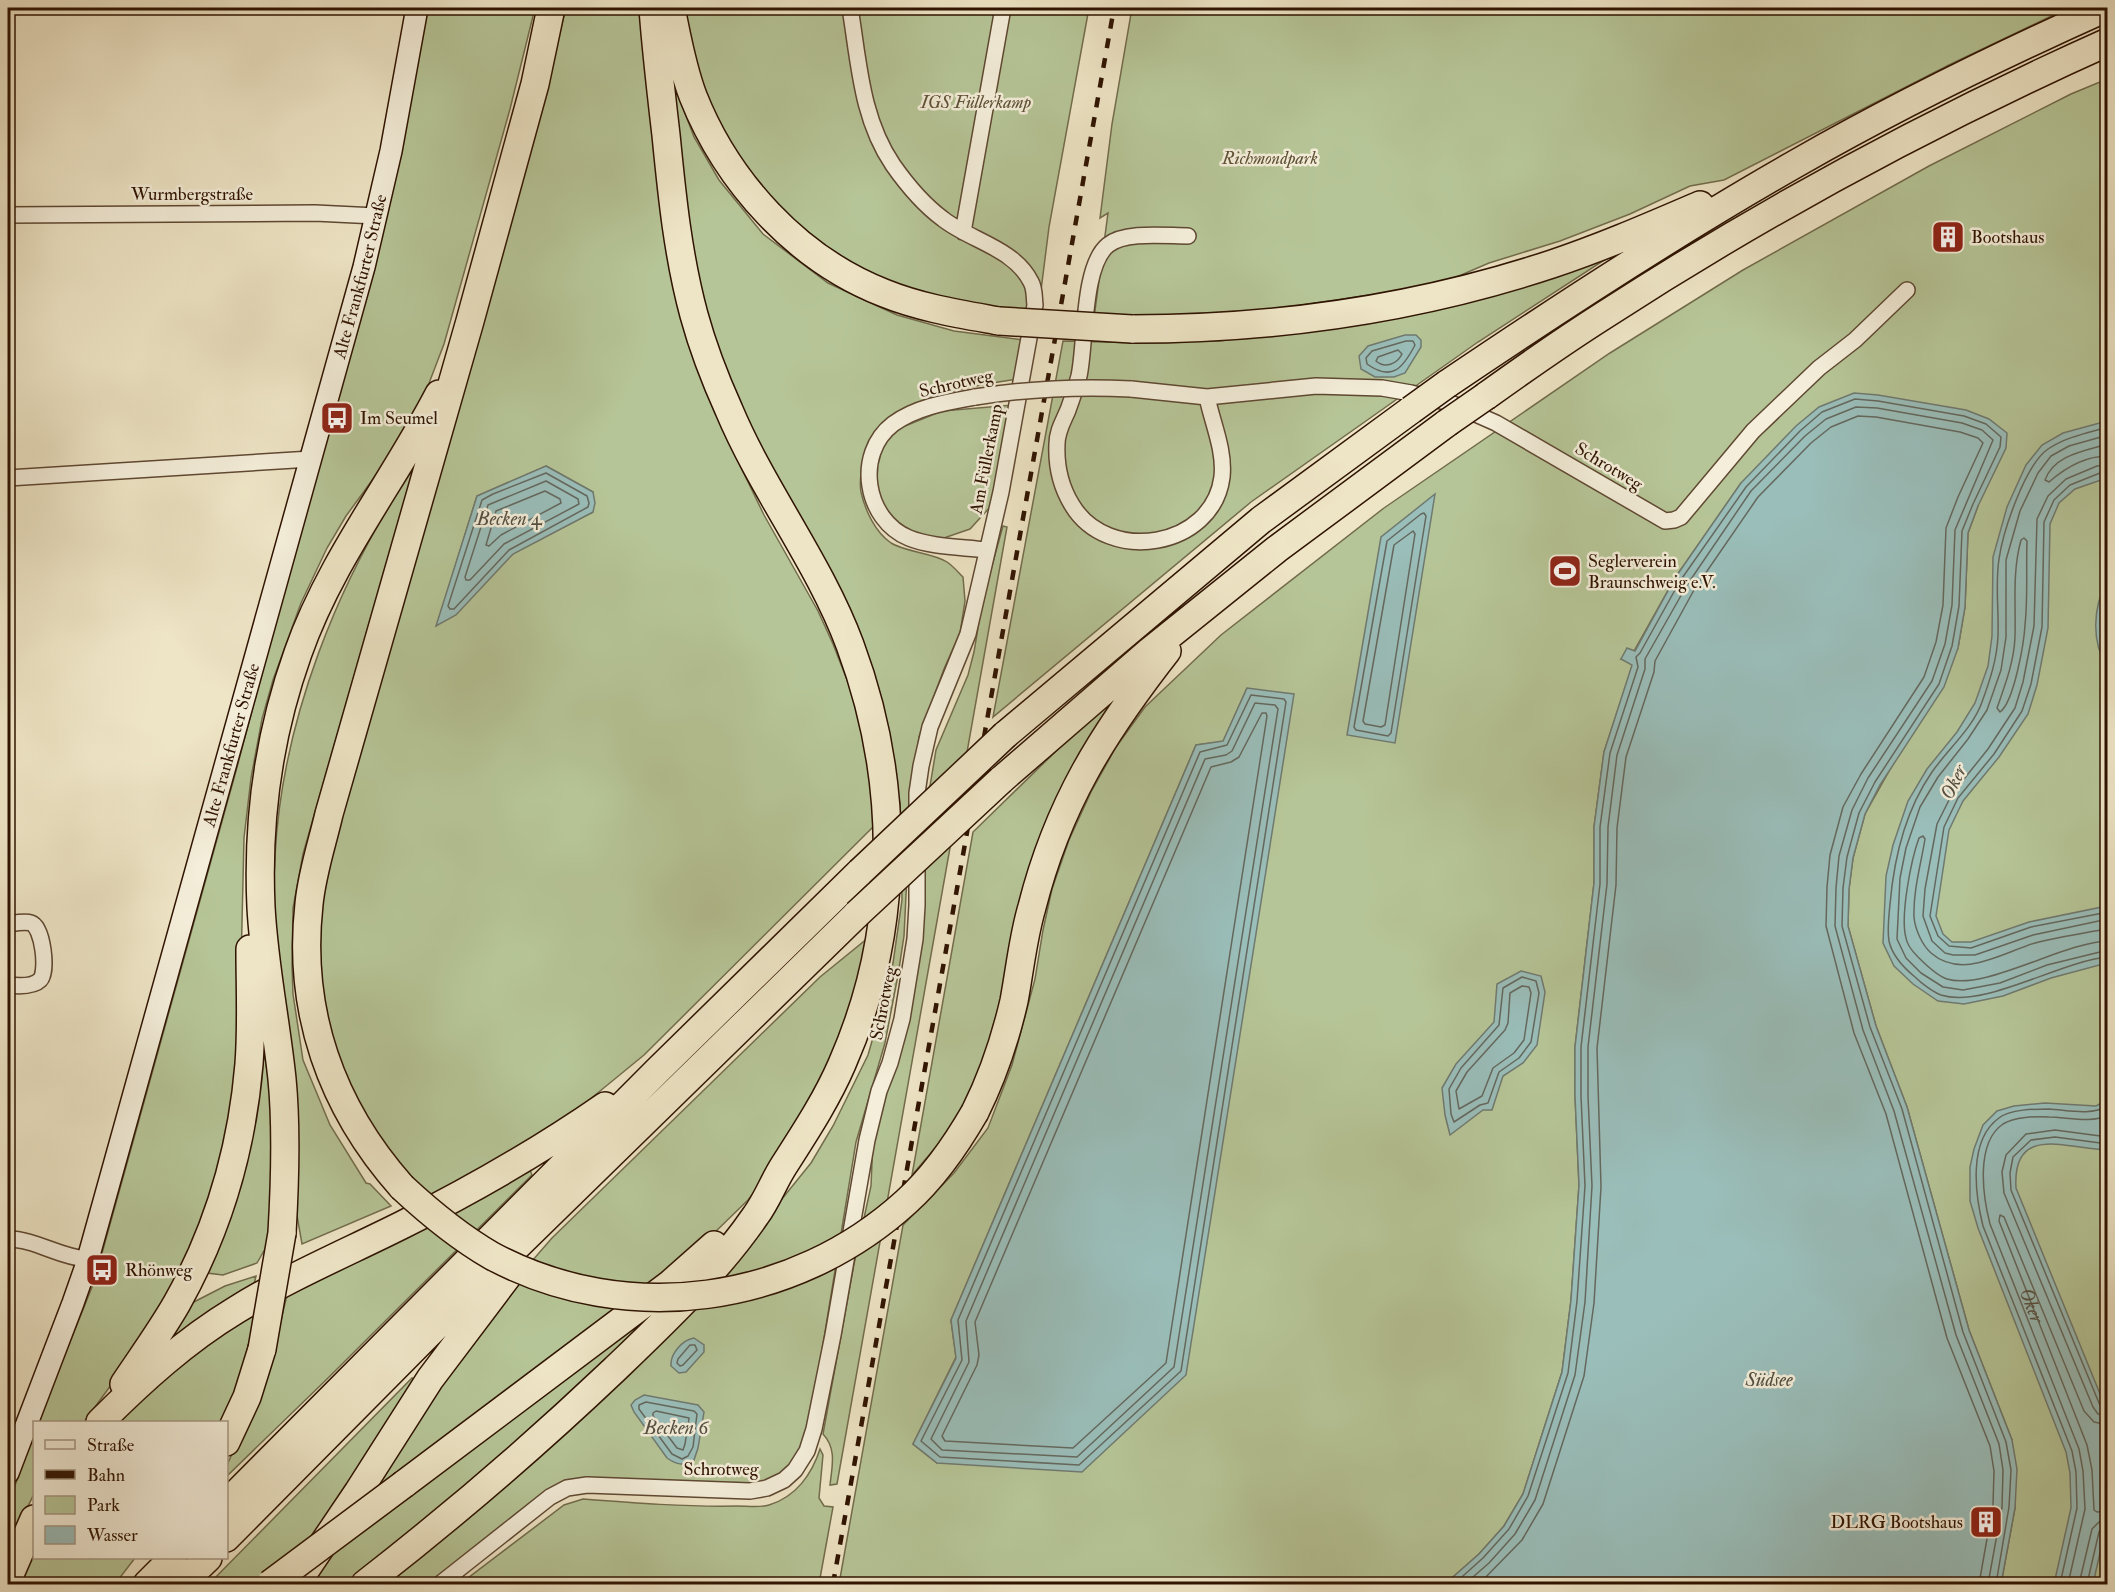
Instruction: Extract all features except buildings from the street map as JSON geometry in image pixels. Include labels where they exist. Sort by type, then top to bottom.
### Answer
[{"type":"highway","points":[[551,8],[535,84],[471,321],[313,876],[307,927],[308,978],[311,1004],[326,1062],[355,1125],[402,1187],[430,1213],[492,1256],[544,1278],[589,1291],[626,1297],[710,1295],[764,1284],[791,1275],[833,1255],[865,1236],[908,1201],[927,1181],[961,1137],[975,1112],[1000,1054],[1014,1000],[1031,908],[1063,815],[1088,764],[1112,725],[1196,614]]},
{"type":"highway","points":[[365,1584],[493,1480],[580,1402],[646,1339],[717,1265],[759,1212],[837,1075],[856,1029],[877,952],[886,892],[888,838],[886,793],[873,719],[849,642],[834,606],[739,432],[718,386],[694,317],[677,238],[653,8]]},
{"type":"highway","points":[[671,8],[680,54],[692,94],[708,129],[728,164],[746,188],[781,226],[813,252],[846,274],[883,292],[921,306],[999,321],[1132,329],[1199,329],[1258,325],[1380,308],[1451,293],[1554,264],[1632,234],[1798,163]]},
{"type":"highway","points":[[228,1502],[658,1070],[860,872],[1005,735],[1261,520],[1447,384],[1606,279],[1798,163],[1916,100],[2106,8]]},
{"type":"highway","points":[[228,1536],[586,1176],[857,914],[1001,780],[1196,614],[1356,489],[1447,423],[1606,314],[1815,190],[2007,89],[2108,42]]},
{"type":"highway","points":[[228,1438],[247,1397],[262,1349],[282,1233],[286,1135],[282,1078],[263,942],[261,870],[262,822],[270,757],[278,720],[310,620],[340,560],[420,428],[454,363],[471,321]]},
{"type":"highway","points":[[101,1421],[176,1305],[201,1255],[225,1190],[239,1135],[247,1086],[250,1034],[249,898],[261,870]]},
{"type":"highway","points":[[101,1421],[173,1354],[234,1311],[269,1289],[420,1216],[501,1172],[580,1123],[658,1070]]},
{"type":"highway","points":[[270,1584],[670,1284],[736,1224],[780,1172]]},
{"type":"highway","points":[[296,1584],[430,1379],[486,1303],[586,1176]]},
{"type":"highway","points":[[8,1579],[33,1522]]},
{"type":"highway","points":[[134,1584],[153,1559]]},
{"type":"highway","points":[[147,1584],[171,1559]]},
{"type":"highway","points":[[182,1584],[206,1559]]},
{"type":"street","name":"Alte Frankfurter Straße","points":[[8,1473],[74,1303],[311,459],[376,216],[395,130],[417,8]]},
{"type":"street","name":"Am Füllerkamp","points":[[850,8],[866,106],[872,127],[894,167],[924,202],[943,219],[1003,253],[1020,266],[1033,284],[1035,305],[1001,492],[986,550]]},
{"type":"street","points":[[963,232],[1003,8]]},
{"type":"street","name":"Wurmbergstraße","points":[[8,215],[315,213],[376,216]]},
{"type":"street","points":[[1188,236],[1131,237],[1117,240],[1107,246],[1099,258],[1093,274],[1086,309],[1079,374],[1058,431],[1060,477],[1079,515],[1100,533],[1112,538],[1140,542],[1156,542],[1196,522],[1213,501],[1222,477],[1221,455],[1207,397]]},
{"type":"street","name":"Schrotweg","points":[[440,1584],[550,1497],[567,1488],[587,1485],[750,1491],[767,1488],[784,1480],[795,1470],[807,1451],[814,1429],[833,1335],[871,1120],[902,1019],[915,927],[917,793],[921,766],[930,727],[968,634],[986,550],[908,538],[889,524],[873,500],[868,476],[875,448],[892,425],[931,406],[1035,389],[1097,387],[1207,397],[1316,386],[1382,388],[1454,404],[1496,423],[1653,515],[1665,521],[1674,520],[1682,517],[1753,431],[1819,368],[1855,340],[1907,290]]},
{"type":"street","points":[[8,478],[311,459]]},
{"type":"street","points":[[8,924],[31,923],[36,926],[40,933],[44,968],[44,974],[39,981],[32,984],[8,986]]},
{"type":"street","points":[[8,1239],[34,1244],[72,1258],[86,1259]]},
{"type":"green space","points":[[428,8],[535,8],[510,109],[444,344],[423,399],[327,548],[301,603],[273,680],[262,719],[251,778],[244,838],[236,1089],[226,1157],[198,1240],[133,1355],[85,1421],[38,1421],[94,1282],[236,771],[310,492],[360,322],[402,148]]},
{"type":"green space","points":[[566,8],[640,8],[677,300],[698,371],[720,424],[764,515],[818,611],[849,685],[868,757],[876,824],[644,1055],[572,1114],[432,1198],[380,1152],[339,1074],[319,987],[319,923],[323,884],[540,113]],"holes":[[[546,466],[593,492],[593,512],[512,554],[437,625],[477,496]]]},
{"type":"green space","name":"IGS Füllerkamp","points":[[682,8],[1089,8],[1049,227],[1038,314],[959,306],[872,281],[801,234],[735,159],[702,87]]},
{"type":"green space","name":"Richmondpark","points":[[1132,8],[2068,8],[1949,65],[1724,180],[1690,186],[1630,214],[1560,241],[1489,263],[1438,285],[1248,313],[1094,318],[1108,213],[1100,218],[1112,124]]},
{"type":"green space","points":[[672,79],[694,137],[719,180],[763,234],[828,283],[897,315],[954,331],[1023,340],[1018,379],[949,392],[903,410],[885,423],[871,440],[863,461],[861,492],[868,513],[876,527],[891,543],[935,556],[951,565],[963,577],[965,601],[960,633],[919,737],[911,794],[904,936],[898,975],[885,1043],[856,1142],[809,1430],[794,1467],[763,1484],[551,1489],[428,1584],[376,1584],[773,1210],[811,1163],[833,1126],[868,1055],[893,963],[902,900],[900,804],[894,768],[807,538],[720,365],[687,228]]},
{"type":"green space","points":[[2107,79],[2107,1584],[2001,1584],[2015,1508],[2012,1440],[1969,1330],[1907,1107],[1876,1026],[1848,926],[1853,858],[1865,814],[1958,648],[1965,607],[1968,533],[1978,506],[1741,483],[1675,578],[1634,651],[1621,659],[1633,664],[1604,752],[1594,827],[1594,883],[1575,1047],[1579,1185],[1571,1300],[1562,1372],[1523,1494],[1504,1526],[1479,1554],[1445,1584],[839,1584],[903,1225],[954,1173],[988,1128],[1012,1065],[1035,979],[1052,889],[1069,840],[1091,792],[1116,747],[1145,707],[1221,635],[1384,508],[1610,353],[1743,270],[1929,166],[2071,94]],"holes":[[[1247,688],[937,1463],[913,1444],[956,1357],[951,1320],[1196,745],[1223,742]]]},
{"type":"green space","points":[[1612,255],[1478,342],[1251,502],[993,717],[1063,341],[1144,343],[1220,341],[1282,333]]},
{"type":"green space","points":[[1013,405],[991,506],[970,529],[941,539],[907,531],[887,516],[876,492],[874,470],[883,443],[900,428],[942,411]]},
{"type":"green space","points":[[414,467],[303,854],[293,908],[293,994],[303,1060],[330,1125],[366,1183],[370,1184],[391,1206],[302,1244],[296,1210],[275,929],[274,874],[280,805],[289,754],[302,703],[338,604],[361,556]]},
{"type":"green space","points":[[1003,526],[1007,527],[837,1484],[830,1485],[832,1452],[823,1434],[854,1264],[871,1186],[873,1139],[922,914],[928,798],[936,750],[968,675],[983,598]]},
{"type":"green space","points":[[1128,681],[1011,985],[967,1111],[912,1175],[973,832]]},
{"type":"green space","points":[[868,938],[846,1029],[778,1161],[748,1200],[711,1236],[650,1316],[656,1318],[576,1396],[352,1584],[306,1584],[398,1439],[512,1284],[552,1238],[820,977]]},
{"type":"green space","points":[[263,1044],[273,1111],[274,1167],[269,1242],[257,1263],[223,1275],[207,1273]]},
{"type":"green space","points":[[530,1170],[532,1175],[228,1475],[228,1463],[268,1375],[287,1295]]},
{"type":"green space","points":[[256,1276],[252,1293],[164,1354],[183,1309],[225,1286]]},
{"type":"green space","points":[[259,1306],[235,1394],[222,1421],[115,1421],[158,1380]]},
{"type":"green space","points":[[412,1378],[419,1382],[289,1584],[209,1584]]},
{"type":"green space","points":[[33,1435],[33,1496],[8,1546],[8,1505]]},
{"type":"green space","points":[[820,1449],[823,1455],[819,1498],[824,1506],[833,1507],[819,1584],[460,1584],[564,1505],[583,1499],[679,1505],[765,1506],[779,1501],[802,1483]]},
{"type":"green space","points":[[33,1541],[33,1559],[134,1559],[115,1584],[15,1584]]},
{"type":"water","points":[[1405,335],[1416,335],[1421,340],[1421,347],[1405,373],[1394,377],[1375,377],[1361,369],[1359,356],[1368,346]]},
{"type":"water","name":"Südsee","points":[[1854,393],[1966,410],[1989,419],[2007,433],[2006,448],[1978,506],[1968,533],[1965,607],[1958,648],[1944,687],[1880,785],[1865,814],[1853,858],[1848,926],[1876,1026],[1907,1107],[1969,1330],[2012,1440],[2017,1469],[2015,1508],[2001,1584],[1445,1584],[1479,1554],[1504,1526],[1523,1494],[1562,1372],[1571,1300],[1579,1185],[1575,1047],[1594,883],[1594,827],[1604,752],[1632,665],[1621,659],[1627,648],[1635,651],[1675,578],[1741,483],[1796,426],[1819,407]]},
{"type":"water","name":"Oker","points":[[2107,421],[2107,478],[2075,489],[2059,503],[2050,524],[2048,628],[2037,685],[2028,714],[1999,757],[1963,801],[1949,830],[1936,916],[1943,934],[1952,942],[1971,942],[2029,922],[2107,906],[2107,963],[2051,978],[2003,996],[1964,1004],[1938,1001],[1913,984],[1894,966],[1883,943],[1886,876],[1893,845],[1908,801],[1927,769],[1957,732],[1975,703],[1988,666],[1992,636],[1993,557],[2007,507],[2026,465],[2042,445],[2063,433]]},
{"type":"water","name":"Becken 4","points":[[546,466],[593,492],[595,503],[593,512],[513,554],[456,615],[436,626],[477,496]]},
{"type":"water","points":[[1435,494],[1395,743],[1347,735],[1381,537]]},
{"type":"water","points":[[2107,582],[2107,665],[2098,646],[2096,624],[2099,602]]},
{"type":"water","points":[[1247,688],[1294,694],[1186,1375],[1082,1472],[937,1463],[913,1444],[956,1358],[951,1320],[1196,745],[1223,741]]},
{"type":"water","points":[[1521,971],[1541,976],[1545,992],[1537,1045],[1523,1063],[1503,1076],[1492,1110],[1483,1110],[1450,1135],[1442,1088],[1456,1064],[1494,1022],[1497,984]]},
{"type":"water","name":"Oker","points":[[2107,1100],[2107,1150],[2045,1144],[2033,1147],[2023,1154],[2017,1168],[2016,1188],[2107,1411],[2107,1522],[2093,1584],[2054,1584],[2071,1508],[2070,1473],[2066,1452],[1978,1228],[1970,1201],[1970,1167],[1983,1125],[1997,1111],[2014,1106],[2045,1103],[2096,1106]]},
{"type":"water","points":[[694,1338],[704,1345],[704,1352],[686,1372],[679,1373],[671,1366],[672,1357],[681,1345]]},
{"type":"water","name":"Becken 6","points":[[644,1395],[698,1405],[704,1412],[694,1460],[680,1464],[667,1458],[631,1405]]},
{"type":"railway","points":[[833,1584],[1114,8]]},
{"type":"place","name":"Bootshaus","points":[[1948,237]]},
{"type":"place","name":"Im Seumel","points":[[337,418]]},
{"type":"place","name":"Seglerverein Braunschweig e.V.","points":[[1565,571]]},
{"type":"place","name":"Rhönweg","points":[[102,1270]]},
{"type":"place","name":"DLRG Bootshaus","points":[[1986,1522]]}]
